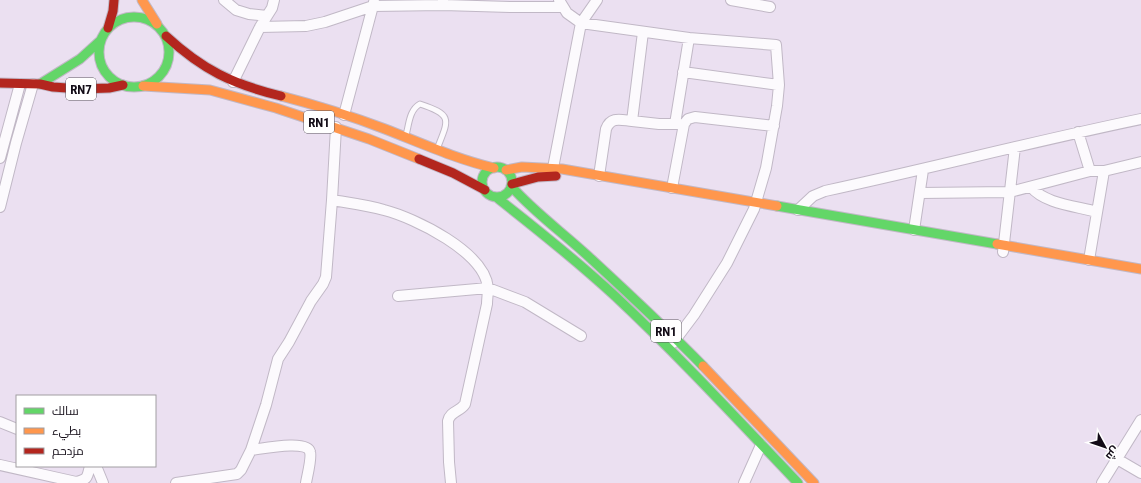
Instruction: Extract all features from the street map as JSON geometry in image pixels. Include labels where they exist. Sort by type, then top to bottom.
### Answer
[{"type":"main road","points":[[114,0],[113,11],[108,28],[101,40],[99,54],[102,68],[111,78],[123,86]]},
{"type":"main road","name":"RN1","points":[[142,0],[166,36],[197,62],[233,82],[259,91],[289,98],[344,115],[457,159],[506,170],[511,177],[512,185],[525,202],[587,256],[675,339],[814,483]]},
{"type":"main road","points":[[108,28],[119,20],[132,16],[146,18],[158,25]]},
{"type":"main road","name":"RN1","points":[[143,86],[156,80],[161,75],[168,63],[170,50],[166,36]]},
{"type":"main road","name":"RN7","points":[[36,84],[76,63],[89,53],[101,40]]},
{"type":"main road","name":"RN7","points":[[0,83],[36,84],[81,89],[123,86]]},
{"type":"main road","name":"RN1","points":[[123,86],[199,89],[222,92],[336,127],[447,170],[485,190],[550,239],[587,270],[668,349],[798,483]]},
{"type":"main road","points":[[506,170],[522,167],[553,168],[672,188],[755,206],[798,210],[914,230],[1141,276]]},
{"type":"main road","points":[[485,190],[483,181],[484,177],[489,170],[494,168]]},
{"type":"main road","points":[[496,197],[507,193],[512,185],[538,177],[558,176],[755,206],[1003,249],[1089,260],[1141,269]]},
{"type":"street","points":[[224,0],[236,10],[249,14],[267,16]]},
{"type":"street","points":[[233,82],[260,27],[272,8],[274,0]]},
{"type":"street","points":[[553,168],[581,23],[596,0]]},
{"type":"street","points":[[731,0],[770,7]]},
{"type":"street","points":[[260,27],[306,26],[325,22],[374,3],[561,4],[573,18],[581,23],[689,38],[776,45],[779,85],[774,126],[766,168],[755,206],[727,263],[694,315],[668,349]]},
{"type":"street","points":[[344,115],[374,3]]},
{"type":"street","points":[[632,121],[643,32]]},
{"type":"street","points":[[672,188],[683,72],[689,38]]},
{"type":"street","points":[[683,72],[779,85]]},
{"type":"street","points":[[0,158],[20,84]]},
{"type":"street","points":[[0,205],[16,143],[36,84]]},
{"type":"street","points":[[600,176],[607,124],[615,119],[659,124],[679,124],[695,117],[774,126]]},
{"type":"street","points":[[798,210],[813,196],[825,191],[923,170],[1078,132],[1141,119]]},
{"type":"street","points":[[176,483],[237,474],[241,470],[251,450],[266,405],[278,359],[326,277],[336,127]]},
{"type":"street","points":[[1078,132],[1090,171]]},
{"type":"street","points":[[1003,249],[1016,147]]},
{"type":"street","points":[[920,193],[1010,192],[1090,171],[1104,171],[1141,162]]},
{"type":"street","points":[[1126,166],[1141,170]]},
{"type":"street","points":[[914,230],[923,170]]},
{"type":"street","points":[[1089,260],[1104,171]]},
{"type":"street","points":[[1031,187],[1036,193],[1049,200],[1097,212]]},
{"type":"street","points":[[332,200],[384,210],[418,222],[466,252],[485,277],[488,288],[486,310],[465,404],[462,408],[449,416],[449,462],[451,483]]},
{"type":"street","points":[[398,296],[488,288],[525,302],[581,336]]},
{"type":"street","points":[[1102,483],[1141,420]]},
{"type":"street","points":[[0,422],[16,429]]},
{"type":"street","points":[[251,450],[302,445],[308,448],[311,456],[306,483]]},
{"type":"street","points":[[744,483],[761,445]]},
{"type":"street","points":[[1117,459],[1141,473]]},
{"type":"street","points":[[0,466],[76,482],[84,480],[87,477],[90,467]]},
{"type":"street","points":[[96,467],[103,483]]},
{"type":"lane","points":[[406,138],[413,111],[416,106],[420,104],[438,110],[443,114],[446,120],[444,131],[436,152]]},
{"type":"traffic: fast","points":[[127,17],[141,17],[154,23],[163,32],[167,38],[169,52],[167,66],[159,77],[148,85],[141,87],[127,87],[120,85],[109,77],[101,66],[99,59],[99,45],[101,38],[109,27],[120,19],[127,17]]},
{"type":"traffic: fast","points":[[40,84],[80,59],[101,40]]},
{"type":"traffic: fast","points":[[497,167],[507,172],[512,182],[507,192],[497,197],[487,192],[482,182],[487,172],[497,167]]},
{"type":"traffic: fast","points":[[511,186],[529,205],[578,247],[632,297],[703,366]]},
{"type":"traffic: fast","points":[[496,197],[557,245],[615,296],[731,412],[798,483]]},
{"type":"traffic: fast","points":[[777,206],[997,244]]},
{"type":"traffic: slow","points":[[142,0],[157,24]]},
{"type":"traffic: slow","points":[[143,86],[210,90],[276,108],[369,139],[419,159]]},
{"type":"traffic: slow","points":[[281,96],[346,115],[452,155],[494,168]]},
{"type":"traffic: slow","points":[[506,170],[522,167],[562,169],[777,206]]},
{"type":"traffic: slow","points":[[997,244],[1141,269]]},
{"type":"traffic: slow","points":[[703,366],[814,483]]},
{"type":"traffic: jam","points":[[108,28],[113,11],[114,0]]},
{"type":"traffic: jam","points":[[166,36],[193,58],[219,74],[233,81],[281,96]]},
{"type":"traffic: jam","points":[[0,83],[40,84],[53,87],[81,89],[109,88],[123,85]]},
{"type":"traffic: jam","points":[[419,159],[453,173],[485,190]]},
{"type":"traffic: jam","points":[[512,184],[538,177],[556,176]]}]
